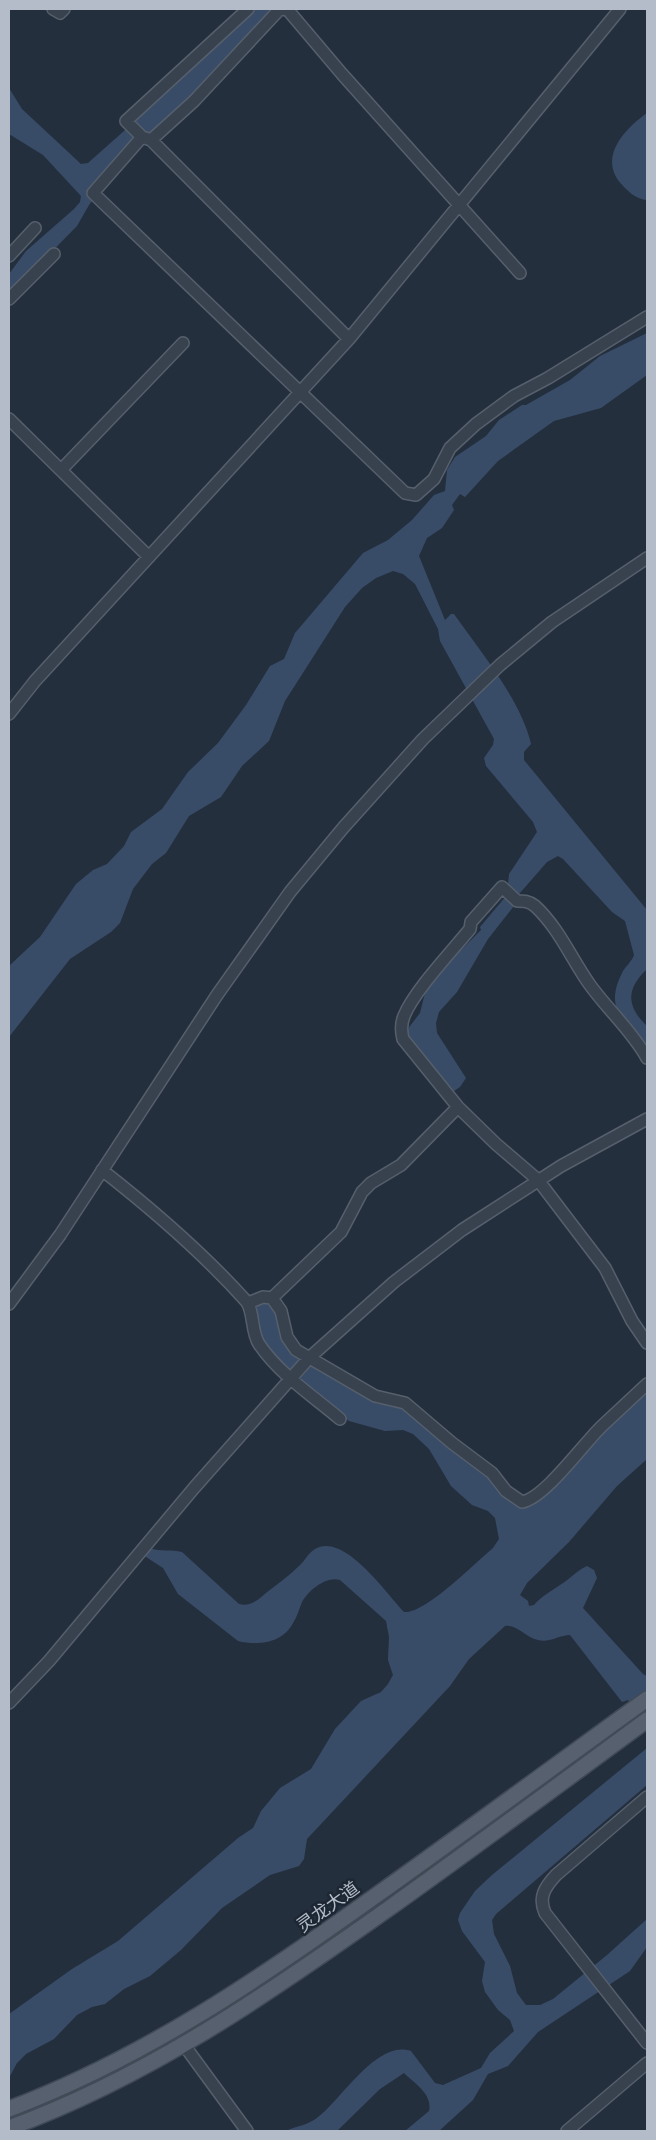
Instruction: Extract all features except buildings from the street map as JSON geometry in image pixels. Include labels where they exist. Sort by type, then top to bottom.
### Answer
[{"type":"main road","name":"灵龙大道","points":[[11,2108],[71,2084],[127,2056],[250,1984],[647,1699]]},
{"type":"main road","name":"灵龙大道","points":[[11,2127],[107,2086],[184,2045],[291,1978],[642,1725]]},
{"type":"street","points":[[53,9],[60,13],[64,9]]},
{"type":"street","points":[[248,9],[126,121],[146,138],[349,340]]},
{"type":"street","points":[[520,273],[286,9],[279,10],[194,101],[146,138],[92,193],[405,493],[416,495],[434,479],[450,448],[476,424],[514,396],[548,378],[647,317]]},
{"type":"street","points":[[9,714],[34,681],[349,340],[620,9]]},
{"type":"street","points":[[9,256],[35,228]]},
{"type":"street","points":[[9,299],[54,254]]},
{"type":"street","points":[[61,470],[183,343]]},
{"type":"street","points":[[9,419],[149,557]]},
{"type":"street","points":[[9,1304],[40,1263],[217,995],[290,892],[343,828],[423,739],[500,665],[552,622],[647,558]]},
{"type":"street","points":[[647,1058],[640,1045],[591,986],[574,956],[537,908],[526,901],[517,901],[502,887],[471,922],[470,930],[444,960],[414,1000],[402,1022],[403,1039],[458,1107],[496,1144],[538,1180],[605,1268],[632,1321],[647,1343]]},
{"type":"street","points":[[272,1298],[341,1232],[362,1192],[371,1182],[401,1165],[458,1107]]},
{"type":"street","points":[[9,1703],[49,1662],[168,1518],[309,1358],[424,1258],[462,1230],[538,1180],[647,1119]]},
{"type":"street","points":[[102,1170],[155,1212],[248,1303],[257,1342],[291,1378],[340,1419]]},
{"type":"street","points":[[248,1303],[263,1297],[272,1298],[281,1311],[289,1343],[309,1358],[375,1396],[405,1403],[452,1444],[492,1473],[506,1490],[522,1502],[536,1494],[581,1451],[602,1426],[647,1384]]},
{"type":"street","points":[[647,1797],[556,1875],[542,1894],[545,1913],[647,2043]]},
{"type":"street","points":[[184,2045],[247,2131]]},
{"type":"street","points":[[567,2131],[647,2063]]},
{"type":"water","points":[[253,9],[274,9],[227,60],[150,135],[144,130],[89,205],[77,226],[9,295],[9,274],[26,251],[74,209],[80,202],[81,196],[43,155],[9,134],[9,88],[22,109],[81,164],[88,163],[133,123],[132,120],[195,67]]},
{"type":"water","points":[[647,113],[647,200],[637,197],[627,190],[616,177],[612,166],[616,146],[629,128]]},
{"type":"water","points":[[647,333],[647,375],[601,408],[554,421],[498,461],[465,497],[460,494],[452,505],[454,510],[442,528],[427,538],[419,556],[445,620],[451,614],[454,614],[499,676],[518,710],[531,744],[524,752],[524,760],[647,910],[647,969],[635,984],[631,998],[635,1011],[647,1026],[647,1049],[624,1022],[616,1005],[617,984],[634,955],[625,921],[612,912],[563,859],[558,856],[547,862],[513,901],[514,906],[488,939],[457,992],[439,1012],[436,1023],[437,1033],[466,1078],[460,1087],[451,1093],[410,1044],[407,1030],[420,1013],[426,989],[444,967],[481,930],[480,927],[507,895],[509,874],[537,832],[533,822],[486,766],[484,758],[493,745],[494,739],[440,641],[438,629],[415,584],[403,574],[393,571],[376,578],[362,588],[345,607],[285,701],[269,741],[242,766],[221,797],[189,816],[166,853],[152,864],[133,889],[120,923],[111,932],[70,959],[9,1037],[9,966],[40,937],[76,884],[93,870],[107,864],[124,846],[131,832],[162,809],[188,772],[218,743],[246,705],[270,666],[284,659],[295,633],[363,553],[388,540],[412,520],[434,495],[445,491],[447,470],[455,457],[486,436],[499,420],[522,405],[526,405],[570,380],[600,356]]},
{"type":"water","points":[[266,1302],[272,1306],[302,1359],[291,1372],[262,1342],[254,1307]]},
{"type":"water","points":[[311,1366],[378,1404],[399,1405],[487,1475],[521,1505],[532,1504],[647,1387],[647,1459],[617,1486],[569,1542],[527,1583],[520,1595],[528,1601],[529,1606],[534,1605],[583,1568],[587,1566],[594,1570],[597,1578],[583,1608],[643,1674],[647,1676],[647,1725],[628,1700],[622,1702],[570,1635],[542,1641],[534,1639],[514,1627],[505,1626],[469,1659],[450,1686],[307,1839],[304,1859],[299,1866],[270,1875],[222,1908],[181,1950],[150,1976],[124,1989],[105,2004],[92,2007],[77,2015],[54,2039],[26,2054],[17,2063],[9,2078],[9,2014],[72,1969],[118,1941],[238,1838],[253,1828],[261,1811],[280,1788],[311,1769],[335,1729],[361,1701],[381,1692],[393,1675],[388,1660],[389,1637],[386,1621],[340,1580],[335,1579],[324,1582],[309,1593],[302,1602],[289,1630],[283,1635],[262,1643],[238,1641],[178,1594],[163,1568],[143,1555],[150,1548],[182,1552],[239,1604],[247,1605],[257,1600],[287,1577],[315,1549],[326,1546],[339,1549],[364,1567],[404,1612],[413,1611],[436,1597],[493,1548],[499,1539],[495,1518],[488,1511],[472,1505],[451,1486],[429,1449],[413,1434],[403,1430],[385,1431],[349,1421],[299,1380]]},
{"type":"water","points":[[647,1748],[647,1785],[496,1914],[492,1920],[494,1934],[510,1966],[517,1993],[526,2005],[540,2005],[553,1999],[647,1919],[647,1947],[630,1971],[538,2032],[508,2066],[488,2074],[473,2100],[439,2131],[405,2131],[429,2111],[429,2105],[422,2089],[404,2073],[380,2089],[337,2131],[286,2131],[314,2120],[327,2109],[360,2073],[385,2054],[398,2050],[411,2051],[435,2083],[443,2085],[481,2068],[490,2053],[514,2031],[510,2020],[498,2010],[485,1992],[482,1981],[485,1962],[462,1931],[458,1920],[460,1913],[475,1891],[492,1875]]}]
